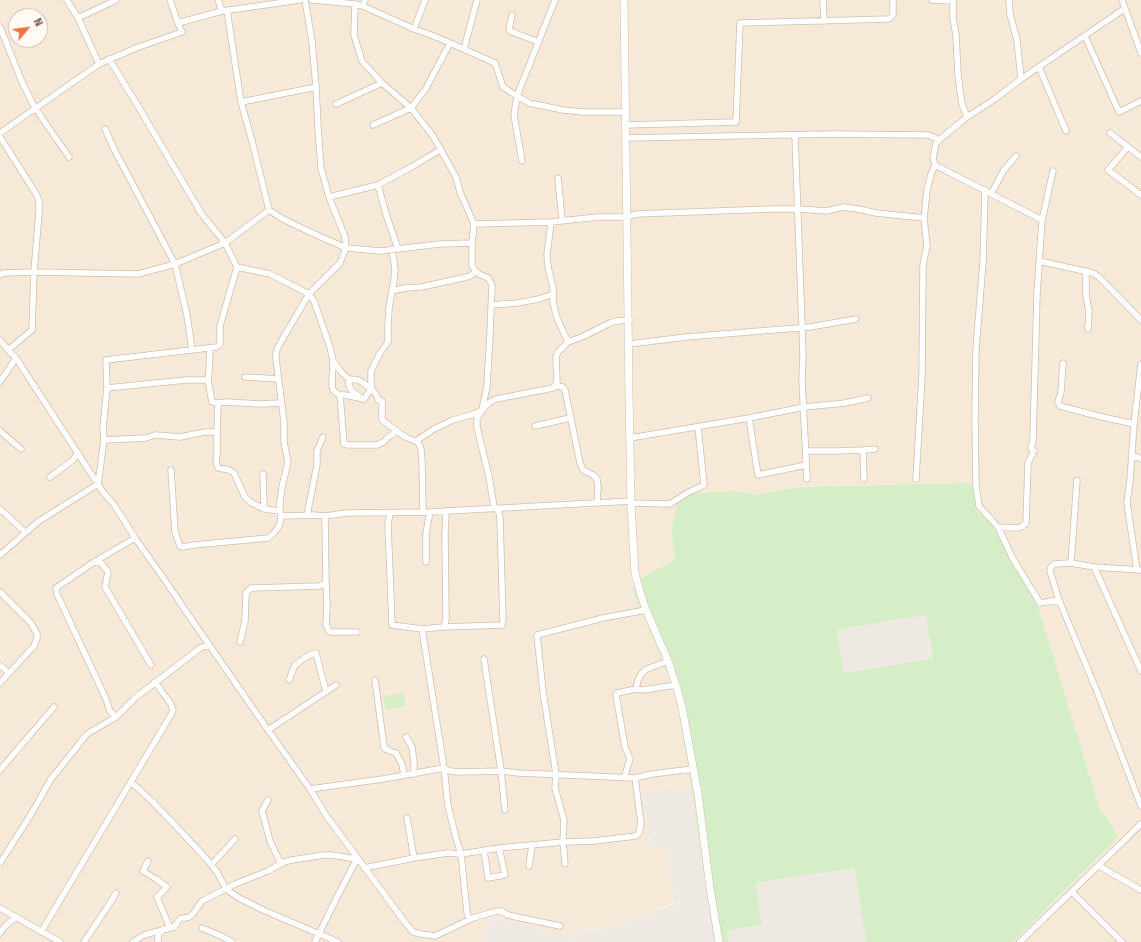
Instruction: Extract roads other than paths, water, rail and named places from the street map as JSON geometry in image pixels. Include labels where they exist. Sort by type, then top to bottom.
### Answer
[{"type":"street","points":[[67,0],[78,18],[99,64]]},
{"type":"street","points":[[78,18],[116,0]]},
{"type":"street","points":[[0,133],[99,64],[136,48],[182,32],[170,0]]},
{"type":"street","points":[[218,0],[224,10],[241,102],[269,210],[312,233],[346,248],[381,251],[439,244],[472,243]]},
{"type":"street","points":[[178,23],[224,10],[260,3],[300,0]]},
{"type":"street","points":[[171,470],[175,532],[180,546],[183,547],[268,538],[277,530],[280,524],[282,487],[288,462],[284,442],[284,422],[276,353],[309,294],[340,263],[346,248],[345,237],[329,197],[321,168],[312,41],[305,0]]},
{"type":"street","points":[[312,0],[362,6],[464,49],[495,64],[503,87],[530,103],[563,110],[583,112],[625,112]]},
{"type":"street","points":[[362,6],[365,0]]},
{"type":"street","points":[[414,29],[425,0]]},
{"type":"street","points":[[464,49],[477,0]]},
{"type":"street","points":[[522,161],[514,115],[516,96],[555,0]]},
{"type":"street","points":[[624,0],[631,502],[635,574],[646,610],[668,661],[682,708],[698,794],[710,888],[719,942]]},
{"type":"street","points":[[823,0],[824,21]]},
{"type":"street","points":[[626,125],[736,122],[740,23],[889,19],[893,15],[893,0]]},
{"type":"street","points":[[932,0],[953,1],[953,19],[962,104],[967,118]]},
{"type":"street","points":[[1009,0],[1010,14],[1017,40],[1020,79]]},
{"type":"street","points":[[1122,0],[1141,53]]},
{"type":"street","points":[[355,4],[354,35],[362,60],[382,83],[411,108],[433,136],[456,177],[460,192],[474,224],[472,264],[479,274],[488,278],[491,282],[486,386],[482,410]]},
{"type":"street","points":[[916,479],[922,376],[924,259],[927,246],[924,218],[927,190],[935,165],[933,158],[936,143],[1020,79],[1124,9]]},
{"type":"street","points":[[512,15],[509,29],[510,31],[538,42]]},
{"type":"street","points":[[0,27],[22,82],[35,108],[69,157]]},
{"type":"street","points":[[1085,36],[1119,112],[1141,101]]},
{"type":"street","points":[[373,125],[411,108],[426,90],[450,43]]},
{"type":"street","points":[[98,484],[104,440],[103,427],[107,388],[106,360],[217,347],[220,344],[220,326],[237,267],[225,243],[201,213],[158,138],[109,59]]},
{"type":"street","points":[[1039,67],[1066,131]]},
{"type":"street","points":[[336,104],[382,83]]},
{"type":"street","points":[[241,102],[316,87]]},
{"type":"street","points":[[105,129],[115,151],[175,264],[187,315],[192,350]]},
{"type":"street","points":[[1110,133],[1141,157]]},
{"type":"street","points":[[626,138],[795,135],[929,135],[939,140]]},
{"type":"street","points":[[795,135],[802,327],[802,380],[807,479]]},
{"type":"street","points":[[0,137],[39,200],[32,330],[8,350]]},
{"type":"street","points":[[1128,147],[1108,170],[1141,195]]},
{"type":"street","points":[[329,197],[378,185],[440,150]]},
{"type":"street","points":[[991,194],[1004,170],[1016,156]]},
{"type":"street","points":[[935,165],[1042,220]]},
{"type":"street","points":[[998,527],[1016,528],[1021,527],[1026,523],[1028,463],[1034,451],[1031,448],[1033,441],[1035,362],[1042,220],[1053,171]]},
{"type":"street","points":[[558,178],[562,220]]},
{"type":"street","points":[[364,399],[371,389],[371,370],[388,342],[388,325],[395,268],[395,249],[378,185]]},
{"type":"street","points":[[985,190],[983,262],[976,349],[976,486],[979,506],[998,527],[1014,559],[1040,603],[1059,600]]},
{"type":"street","points":[[474,224],[551,222],[598,217],[627,217],[636,214],[771,209],[827,211],[843,207],[876,213],[924,218]]},
{"type":"street","points":[[1,272],[138,274],[175,264],[225,243],[269,210]]},
{"type":"street","points":[[551,222],[547,255],[548,267],[553,288],[553,302],[557,318],[568,342]]},
{"type":"street","points":[[1040,261],[1093,273],[1141,320]]},
{"type":"street","points":[[237,267],[270,274],[309,294],[314,302],[326,334],[333,361],[333,390],[340,395],[364,399]]},
{"type":"street","points":[[392,291],[421,287],[458,279],[470,276],[476,271]]},
{"type":"street","points":[[1086,271],[1086,295],[1089,310],[1088,329]]},
{"type":"street","points":[[491,305],[517,303],[539,299],[553,294]]},
{"type":"street","points":[[629,344],[686,337],[810,327],[856,319]]},
{"type":"street","points":[[556,386],[556,357],[558,352],[568,342],[582,337],[610,323],[629,320]]},
{"type":"street","points":[[0,340],[16,358],[102,492],[114,506],[357,859],[413,932],[435,936]]},
{"type":"street","points":[[210,348],[210,372],[208,380],[212,402],[261,404],[281,403]]},
{"type":"street","points":[[0,382],[16,358]]},
{"type":"street","points":[[333,361],[349,379],[358,380],[371,389],[376,394],[378,400],[382,401],[382,420],[405,437],[418,442],[421,449],[422,462],[423,512]]},
{"type":"street","points":[[1063,363],[1061,392],[1058,402],[1060,406],[1134,424]]},
{"type":"street","points":[[1141,364],[1134,424],[1128,503],[1139,570],[1094,567],[1071,563],[1054,564],[1050,571],[1059,600],[1098,694],[1141,806]]},
{"type":"street","points":[[245,378],[278,379]]},
{"type":"street","points":[[349,379],[349,385],[352,391],[364,399]]},
{"type":"street","points":[[107,388],[186,380],[208,380]]},
{"type":"street","points":[[390,513],[388,524],[392,625],[422,628],[502,623],[500,518],[499,512],[494,507],[489,477],[477,427],[477,418],[490,402],[496,399],[549,389],[556,386],[564,388],[565,390],[580,463],[583,470],[593,475],[597,479],[597,503]]},
{"type":"street","points":[[340,395],[344,444],[377,446],[385,442],[387,438],[397,431]]},
{"type":"street","points":[[630,438],[804,407],[845,403],[868,398]]},
{"type":"street","points":[[218,403],[216,461],[218,468],[229,470],[234,473],[245,496],[250,502],[264,509],[281,513],[325,516],[347,513],[430,512],[494,507],[597,503],[631,502],[670,504],[687,493],[704,485],[698,426]]},
{"type":"street","points":[[416,441],[434,429],[453,420],[482,410]]},
{"type":"street","points":[[535,426],[570,418]]},
{"type":"street","points":[[749,418],[758,475],[806,465]]},
{"type":"street","points":[[0,431],[21,449]]},
{"type":"street","points":[[104,440],[146,438],[156,435],[180,437],[205,432],[217,432]]},
{"type":"street","points":[[307,515],[317,465],[317,451],[324,437]]},
{"type":"street","points":[[806,451],[838,452],[875,449]]},
{"type":"street","points":[[863,450],[864,479]]},
{"type":"street","points":[[50,477],[73,460],[78,453]]},
{"type":"street","points":[[1132,455],[1141,459]]},
{"type":"street","points":[[263,474],[264,509]]},
{"type":"street","points":[[1071,563],[1077,480]]},
{"type":"street","points":[[0,555],[39,521],[98,484]]},
{"type":"street","points":[[0,509],[25,532]]},
{"type":"street","points":[[443,627],[446,618],[446,511]]},
{"type":"street","points":[[426,562],[426,533],[430,512]]},
{"type":"street","points":[[325,516],[326,622],[329,631],[336,633],[357,632]]},
{"type":"street","points":[[116,717],[110,711],[106,699],[57,594],[56,588],[94,562],[135,538]]},
{"type":"street","points":[[94,562],[101,563],[108,572],[105,586],[151,665]]},
{"type":"street","points":[[1094,567],[1141,671]]},
{"type":"street","points":[[240,642],[245,621],[246,592],[251,588],[319,586],[326,583]]},
{"type":"street","points":[[0,592],[31,623],[37,634],[34,646],[0,683]]},
{"type":"street","points":[[565,864],[563,842],[564,820],[555,788],[556,774],[543,692],[537,635],[603,618],[646,610]]},
{"type":"street","points":[[422,628],[444,768],[448,806],[461,854],[469,920]]},
{"type":"street","points":[[0,863],[52,778],[86,734],[116,717],[135,698],[200,648],[209,645]]},
{"type":"street","points":[[289,680],[295,664],[309,655],[316,653],[326,692]]},
{"type":"street","points":[[484,659],[501,771],[505,810]]},
{"type":"street","points":[[636,689],[638,680],[642,673],[647,669],[668,661]]},
{"type":"street","points":[[0,665],[9,673]]},
{"type":"street","points":[[375,680],[384,747],[385,749],[396,753],[402,764],[404,775]]},
{"type":"street","points":[[42,932],[173,710],[171,704],[156,682]]},
{"type":"street","points":[[268,730],[336,685]]},
{"type":"street","points":[[624,778],[630,759],[625,747],[616,692],[676,685]]},
{"type":"street","points":[[0,770],[54,707]]},
{"type":"street","points":[[406,737],[412,747],[414,774]]},
{"type":"street","points":[[310,789],[344,785],[444,768],[450,771],[459,772],[501,771],[624,778],[635,778],[693,769]]},
{"type":"street","points":[[364,868],[448,853],[461,854],[499,848],[563,842],[594,841],[636,836],[639,833],[641,823],[635,778]]},
{"type":"street","points":[[131,782],[153,802],[212,864],[226,889],[239,898],[263,910],[338,942]]},
{"type":"street","points":[[268,800],[262,811],[270,840],[281,864]]},
{"type":"street","points":[[407,818],[414,858]]},
{"type":"street","points":[[1020,942],[1141,824]]},
{"type":"street","points":[[212,864],[235,839]]},
{"type":"street","points":[[529,866],[532,845]]},
{"type":"street","points":[[484,850],[488,878],[505,875],[499,848]]},
{"type":"street","points":[[134,942],[144,935],[174,926],[180,919],[192,915],[202,901],[235,884],[268,871],[281,864],[292,860],[324,855],[357,859]]},
{"type":"street","points":[[315,942],[357,859]]},
{"type":"street","points":[[148,861],[143,872],[167,887],[157,897],[170,928]]},
{"type":"street","points":[[1099,866],[1141,890]]},
{"type":"street","points":[[1072,892],[1122,942]]},
{"type":"street","points":[[84,942],[116,894]]},
{"type":"street","points":[[0,908],[15,918],[60,942]]},
{"type":"street","points":[[431,942],[435,936],[469,920],[492,912],[501,912],[508,915],[560,926]]},
{"type":"street","points":[[0,933],[5,926],[15,918]]},
{"type":"street","points":[[202,928],[232,942]]},
{"type":"street","points":[[158,942],[158,936],[163,929]]}]
